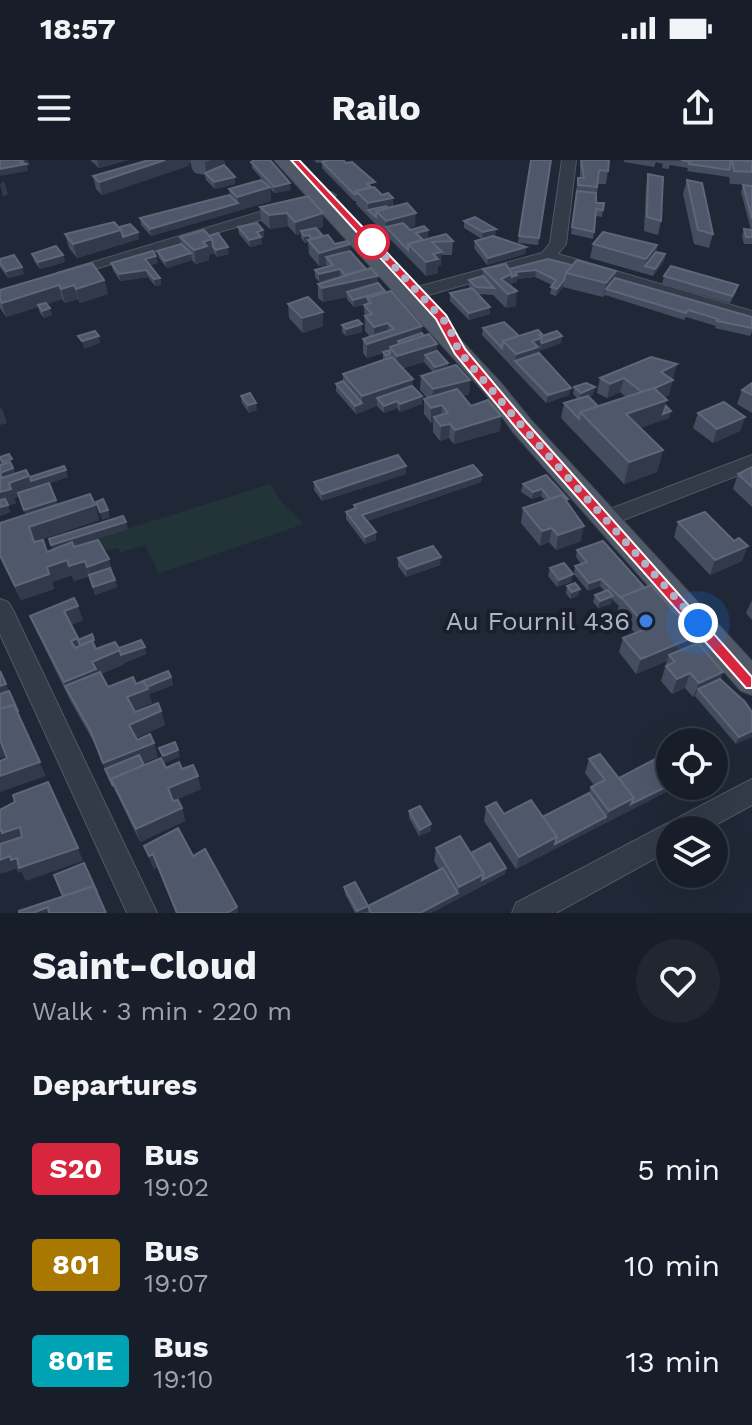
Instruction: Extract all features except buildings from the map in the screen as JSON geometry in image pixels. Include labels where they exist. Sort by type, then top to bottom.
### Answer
[{"type":"main road","points":[[283,160],[323,196]]},
{"type":"main road","points":[[296,160],[323,196],[459,351],[493,388],[526,413],[752,682]]},
{"type":"main road","points":[[612,516],[752,657]]},
{"type":"street","points":[[548,256],[558,244],[569,160]]},
{"type":"street","points":[[45,279],[323,196]]},
{"type":"street","points":[[412,294],[548,256],[645,279],[752,316]]},
{"type":"street","points":[[612,516],[752,462]]},
{"type":"street","points":[[0,608],[142,913]]},
{"type":"street","points":[[705,816],[752,791]]},
{"type":"street","points":[[527,913],[656,843]]},
{"type":"shaded area","points":[[270,484],[282,503],[304,524],[159,573],[145,545],[120,553],[118,548],[101,551],[95,539]]},
{"type":"bus line","name":"S20","points":[[296,160],[441,317],[452,331],[459,351],[522,426],[752,682]]},
{"type":"place","name":"Au Fournil 436","points":[[646,621]]},
{"type":"route","points":[[372,242],[369,239],[448,325],[459,351],[522,426],[698,623]]}]
